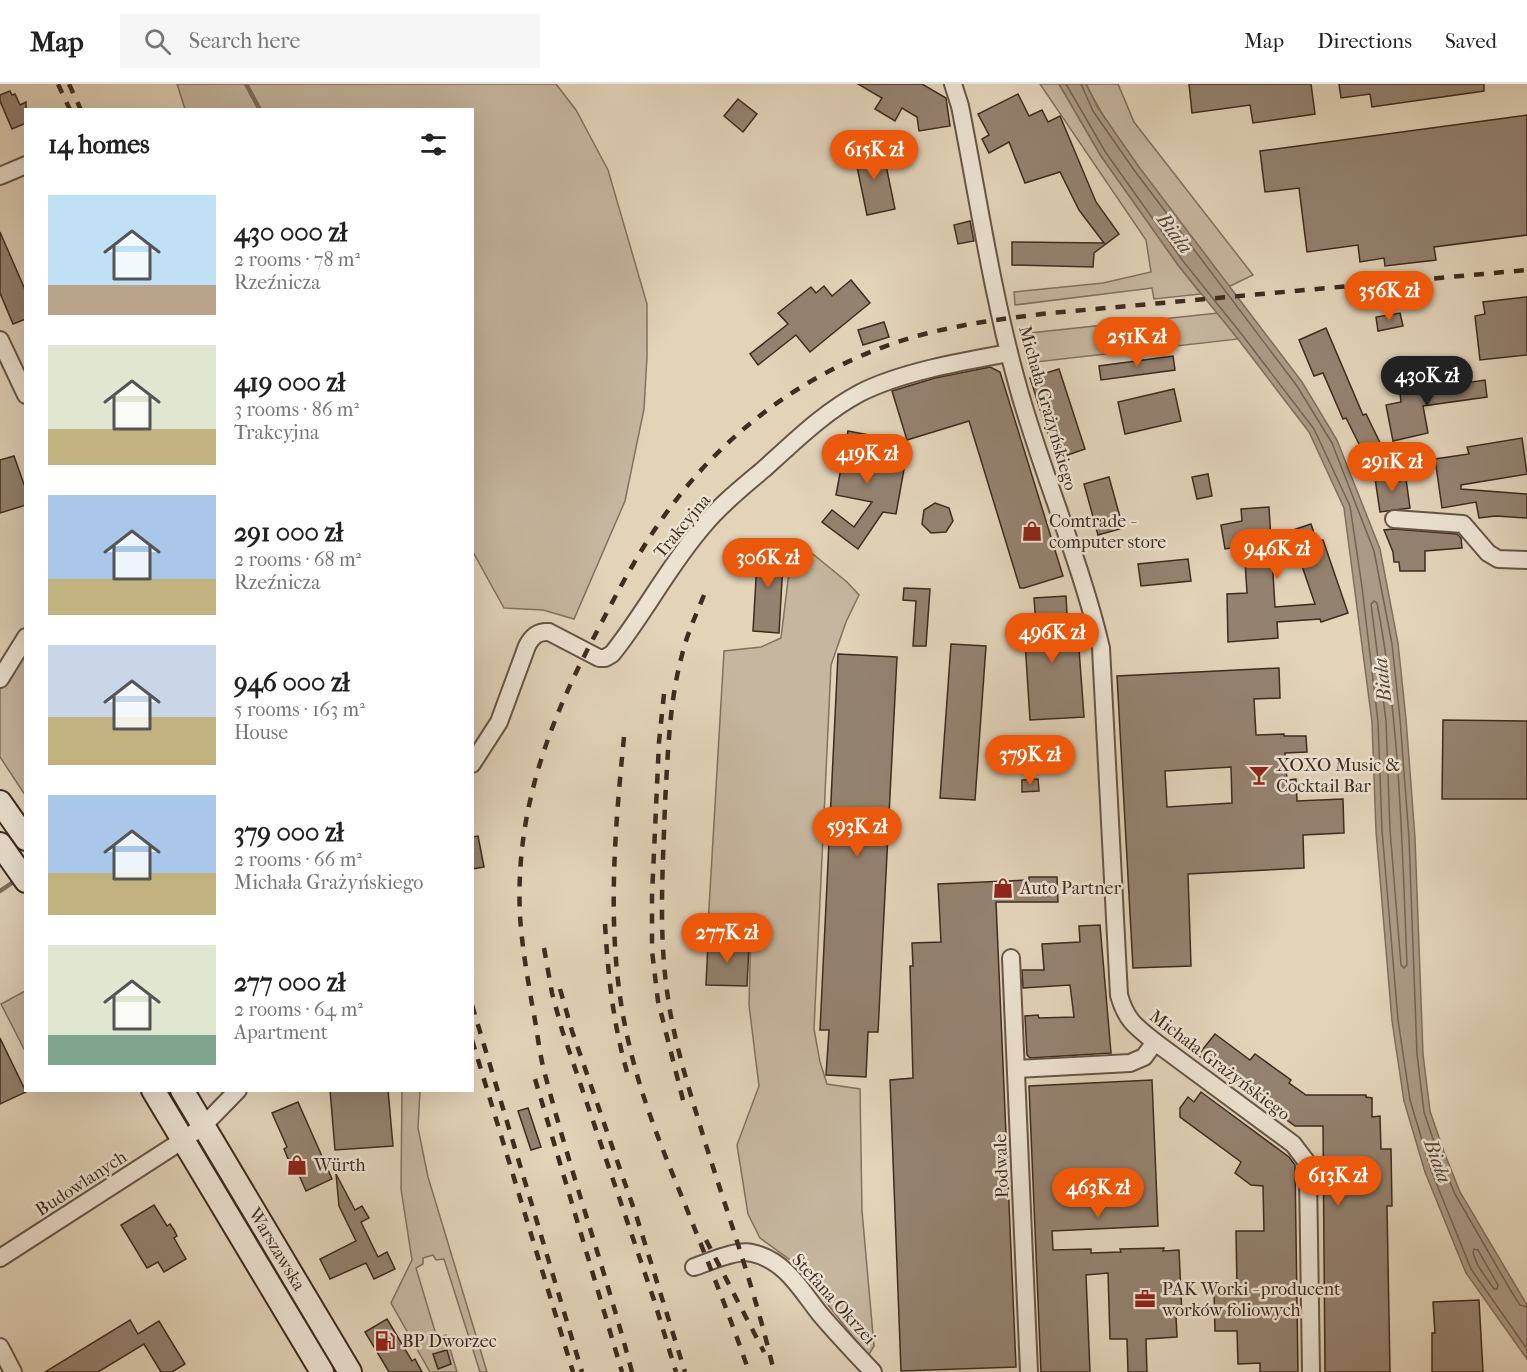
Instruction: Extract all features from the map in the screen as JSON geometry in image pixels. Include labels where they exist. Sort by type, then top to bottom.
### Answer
[{"type":"main road","points":[[0,802],[24,835]]},
{"type":"main road","points":[[0,844],[23,877]]},
{"type":"main road","name":"Warszawska","points":[[154,1092],[322,1372]]},
{"type":"main road","name":"Warszawska","points":[[183,1092],[350,1372]]},
{"type":"street","name":"Michała Grażyńskiego","points":[[953,84],[960,106],[1017,385],[1090,606],[1101,648],[1119,995],[1124,1012],[1133,1025],[1293,1144],[1306,1161],[1311,1372]]},
{"type":"street","points":[[0,176],[24,166]]},
{"type":"street","points":[[0,340],[24,391]]},
{"type":"street","name":"Trakcyjna","points":[[474,761],[499,722],[527,646],[534,635],[549,632],[599,658],[605,658],[617,648],[673,565],[705,523],[747,483],[826,416],[860,393],[881,385],[942,367],[1009,354]]},
{"type":"street","points":[[1394,519],[1463,524],[1488,553],[1498,559],[1527,560]]},
{"type":"street","points":[[0,680],[24,640]]},
{"type":"street","name":"Podwale","points":[[1011,958],[1029,1372]]},
{"type":"street","points":[[1016,1069],[1130,1063],[1144,1057],[1155,1042]]},
{"type":"street","points":[[183,1140],[203,1126],[236,1092]]},
{"type":"street","name":"Budowlanych","points":[[0,1258],[183,1140]]},
{"type":"street","name":"Stefana Okrzei","points":[[694,1267],[732,1255],[751,1252],[776,1262],[873,1372]]},
{"type":"street","points":[[0,1347],[13,1372]]},
{"type":"shaded area","points":[[177,84],[556,84],[576,110],[608,170],[647,304],[647,357],[644,409],[625,501],[574,619],[543,610],[504,608],[474,554],[474,108],[185,108]]},
{"type":"shaded area","points":[[1040,84],[1059,84],[1101,156],[1201,294],[1154,299],[1152,288],[1015,305],[1014,292],[1103,283],[1151,272],[1146,240]]},
{"type":"shaded area","points":[[1086,84],[1118,84],[1134,122],[1253,275],[1228,287],[1152,188],[1116,136]]},
{"type":"shaded area","points":[[1218,313],[1238,339],[1027,363],[1020,334]]},
{"type":"shaded area","points":[[797,541],[847,582],[859,595],[846,622],[831,665],[814,1029],[827,1084],[860,1089],[862,1211],[874,1346],[868,1356],[797,1265],[760,1238],[748,1214],[737,1145],[759,1086],[749,1005],[751,926],[708,925],[724,651],[761,647],[781,638],[788,580]]},
{"type":"shaded area","points":[[24,650],[24,793],[0,757],[0,683]]},
{"type":"shaded area","points":[[24,992],[24,1049],[1,1004]]},
{"type":"shaded area","points":[[402,1092],[420,1092],[418,1128],[428,1177],[487,1372],[480,1372],[444,1259],[436,1260],[433,1255],[423,1258],[423,1264],[416,1268],[437,1338],[446,1335],[457,1372],[430,1372],[391,1303],[412,1260],[401,1189]]},
{"type":"water","name":"Biała","points":[[1059,84],[1086,84],[1098,108],[1139,167],[1302,382],[1337,440],[1380,549],[1398,643],[1406,719],[1415,838],[1423,1054],[1430,1111],[1460,1192],[1527,1305],[1527,1359],[1466,1273],[1425,1172],[1404,1101],[1392,1021],[1376,831],[1372,722],[1344,508],[1309,432],[1178,265],[1101,156]]},
{"type":"building","points":[[858,84],[922,84],[946,98],[950,126],[919,131],[917,117],[902,108],[895,121],[875,109],[882,98]]},
{"type":"building","points":[[1189,84],[1311,84],[1315,114],[1253,123],[1250,105],[1192,113]]},
{"type":"building","points":[[1339,84],[1484,84],[1484,91],[1372,107],[1370,94],[1341,98]]},
{"type":"building","points":[[10,91],[12,95],[15,94],[20,105],[26,102],[24,124],[12,129],[0,101],[0,95]]},
{"type":"building","points":[[1018,94],[1029,116],[1042,110],[1048,122],[1060,116],[1096,202],[1119,234],[1094,253],[1093,267],[1012,265],[1012,242],[1104,243],[1079,210],[1060,172],[1025,183],[1009,142],[989,153],[982,139],[989,135],[978,114]]},
{"type":"building","points":[[738,99],[757,114],[743,132],[724,116]]},
{"type":"building","points":[[1527,115],[1527,235],[1434,247],[1436,260],[1385,266],[1384,258],[1360,262],[1358,245],[1307,252],[1299,188],[1265,192],[1260,151]]},
{"type":"building","points":[[882,146],[895,209],[867,215],[854,152]]},
{"type":"building","points":[[970,221],[974,241],[958,244],[954,225]]},
{"type":"building","points":[[0,232],[24,287],[24,320],[13,324],[0,293]]},
{"type":"building","points":[[851,280],[870,303],[810,352],[796,335],[758,365],[750,354],[788,324],[778,313],[811,287],[816,293],[824,286],[832,296]]},
{"type":"building","points":[[1527,297],[1527,355],[1480,360],[1475,316],[1485,314],[1483,302]]},
{"type":"building","points":[[1400,313],[1403,326],[1378,331],[1376,317]]},
{"type":"building","points":[[884,322],[889,337],[863,345],[858,330]]},
{"type":"building","points":[[1326,328],[1363,415],[1366,414],[1386,455],[1369,464],[1346,418],[1343,419],[1323,373],[1314,376],[1299,340]]},
{"type":"building","points":[[1173,356],[1175,370],[1101,380],[1099,366]]},
{"type":"building","points":[[990,367],[1000,372],[1063,576],[1024,588],[1020,588],[969,421],[907,440],[892,391],[935,378]]},
{"type":"building","points":[[1059,369],[1085,449],[1056,459],[1030,378]]},
{"type":"building","points":[[1485,380],[1487,397],[1423,406],[1428,433],[1393,441],[1386,405],[1401,402],[1400,393]]},
{"type":"building","points":[[1174,389],[1181,421],[1125,434],[1118,402]]},
{"type":"building","points":[[848,431],[880,437],[877,450],[872,451],[906,458],[896,514],[883,512],[858,549],[822,522],[832,510],[854,527],[872,502],[836,495]]},
{"type":"building","points":[[1522,438],[1527,474],[1461,485],[1461,489],[1527,494],[1527,518],[1496,516],[1479,518],[1476,502],[1442,508],[1435,459],[1469,454],[1467,447]]},
{"type":"building","points":[[14,456],[24,484],[24,506],[0,513],[0,460]]},
{"type":"building","points":[[1208,474],[1212,496],[1197,499],[1192,477]]},
{"type":"building","points":[[1395,474],[1399,481],[1406,479],[1410,508],[1380,512],[1375,478]]},
{"type":"building","points":[[1109,477],[1123,528],[1098,535],[1084,484]]},
{"type":"building","points":[[935,503],[949,508],[953,521],[946,532],[931,533],[922,524],[924,510]]},
{"type":"building","points":[[1269,507],[1275,607],[1315,604],[1290,531],[1311,524],[1317,542],[1323,540],[1348,613],[1321,622],[1320,619],[1277,622],[1278,638],[1228,642],[1227,594],[1247,593],[1244,546],[1225,549],[1221,525],[1242,521],[1241,509]]},
{"type":"building","points":[[1384,530],[1457,534],[1461,538],[1462,548],[1425,551],[1425,571],[1400,571],[1399,562],[1394,562],[1393,552]]},
{"type":"building","points":[[758,544],[784,546],[779,633],[753,631]]},
{"type":"building","points":[[1188,559],[1191,581],[1141,586],[1138,564]]},
{"type":"building","points":[[904,588],[930,589],[926,646],[913,646],[916,601],[903,600]]},
{"type":"building","points":[[1066,596],[1069,650],[1079,649],[1084,717],[1030,720],[1024,626],[1036,625],[1034,598]]},
{"type":"building","points":[[951,644],[986,646],[975,800],[940,798]]},
{"type":"building","points":[[838,654],[897,657],[878,1032],[868,1032],[866,1077],[826,1075],[829,1030],[820,1030]]},
{"type":"building","name":"XOXO Music & Cocktail Bar","points":[[1279,668],[1280,698],[1254,699],[1256,735],[1306,736],[1307,752],[1285,753],[1287,780],[1296,779],[1297,801],[1343,799],[1344,833],[1303,835],[1304,868],[1188,874],[1191,966],[1133,968],[1117,676]],"holes":[[[1231,767],[1232,803],[1167,807],[1165,771]]]},
{"type":"building","points":[[1443,720],[1527,721],[1527,799],[1442,799]]},
{"type":"building","points":[[1038,779],[1039,791],[1022,792],[1022,780]]},
{"type":"building","points":[[478,836],[484,867],[474,869],[474,837]]},
{"type":"building","points":[[1029,877],[1057,877],[1058,902],[996,902],[1016,1367],[901,1371],[890,1080],[913,1078],[910,966],[913,966],[912,943],[941,942],[938,884],[1029,880]]},
{"type":"building","points":[[1100,925],[1111,1053],[1030,1058],[1027,1055],[1025,1016],[1074,1017],[1070,985],[1023,988],[1022,970],[1044,970],[1042,944],[1080,942],[1079,926]]},
{"type":"building","points":[[708,942],[749,945],[747,986],[706,985]]},
{"type":"building","points":[[1215,1034],[1250,1060],[1255,1054],[1291,1080],[1289,1083],[1306,1095],[1366,1095],[1372,1098],[1372,1117],[1380,1116],[1381,1149],[1391,1149],[1392,1206],[1387,1206],[1390,1372],[1325,1372],[1323,1126],[1295,1126],[1198,1055]]},
{"type":"building","points":[[0,1038],[24,1092],[26,1092],[0,1104]]},
{"type":"building","points":[[1152,1080],[1158,1226],[1052,1231],[1053,1250],[1091,1249],[1091,1253],[1121,1252],[1120,1249],[1179,1250],[1182,1316],[1176,1316],[1177,1337],[1146,1339],[1147,1372],[1128,1372],[1127,1339],[1110,1339],[1108,1273],[1086,1275],[1090,1372],[1041,1372],[1029,1086]]},
{"type":"building","points":[[330,1092],[388,1092],[393,1146],[335,1150]]},
{"type":"building","points":[[1201,1092],[1289,1157],[1295,1165],[1298,1372],[1260,1372],[1260,1363],[1238,1364],[1237,1331],[1215,1331],[1214,1290],[1237,1289],[1236,1231],[1264,1231],[1263,1186],[1251,1185],[1235,1173],[1241,1162],[1180,1117],[1180,1108],[1188,1097],[1194,1102]]},
{"type":"building","points":[[298,1102],[332,1179],[306,1191],[292,1159],[289,1161],[284,1149],[287,1147],[272,1113]]},
{"type":"building","points":[[528,1108],[541,1147],[531,1150],[518,1111]]},
{"type":"building","points":[[336,1174],[355,1210],[362,1206],[369,1218],[361,1222],[378,1257],[387,1252],[395,1269],[374,1279],[366,1263],[330,1279],[320,1259],[356,1241],[339,1206]]},
{"type":"building","points":[[154,1205],[167,1226],[170,1224],[174,1230],[177,1236],[174,1238],[186,1259],[164,1272],[158,1262],[147,1268],[121,1225]]},
{"type":"building","points":[[1479,1300],[1483,1372],[1432,1372],[1432,1333],[1435,1333],[1433,1302]]},
{"type":"building","name":"BP Dworzec","points":[[387,1319],[412,1361],[415,1359],[422,1372],[389,1372],[365,1332]]},
{"type":"building","points":[[130,1320],[138,1334],[159,1321],[185,1364],[172,1372],[161,1372],[144,1344],[98,1372],[45,1372]]},
{"type":"building","points":[[447,1350],[451,1364],[438,1369],[433,1354]]},
{"type":"waterway","points":[[246,84],[259,108]]},
{"type":"waterway","points":[[0,891],[18,879]]},
{"type":"railway","points":[[58,84],[69,108]]},
{"type":"railway","points":[[69,84],[80,108]]},
{"type":"railway","points":[[632,1372],[544,1069],[523,949],[520,878],[529,806],[549,737],[562,704],[620,587],[659,523],[694,478],[748,425],[811,381],[880,348],[917,336],[984,322],[1051,313],[1527,270]]},
{"type":"railway","points":[[704,595],[682,655],[674,691],[670,729],[662,876],[665,974],[671,1016],[684,1071],[751,1285],[774,1372]]},
{"type":"railway","points":[[664,694],[659,742],[652,896],[652,951],[658,1001],[684,1104]]},
{"type":"railway","points":[[624,737],[617,814],[614,891],[614,930],[621,1006],[634,1065],[647,1106],[749,1372]]},
{"type":"railway","points":[[605,924],[612,999],[627,1072]]},
{"type":"railway","points":[[544,948],[552,993],[562,1030],[654,1300],[676,1372]]},
{"type":"railway","points":[[560,989],[572,1031],[637,1218],[685,1372]]},
{"type":"railway","points":[[474,1012],[582,1372]]},
{"type":"railway","points":[[474,1047],[573,1372]]},
{"type":"railway","points":[[535,1079],[622,1372]]},
{"type":"railway","points":[[706,1240],[764,1352]]},
{"type":"place","name":"Comtrade - computer store","points":[[1032,531]]},
{"type":"place","name":"XOXO Music & Cocktail Bar","points":[[1259,775]]},
{"type":"place","name":"Auto Partner","points":[[1003,888]]},
{"type":"place","name":"Würth","points":[[297,1165]]},
{"type":"place","name":"PAK Worki - producent worków foliowych","points":[[1145,1299]]},
{"type":"place","name":"BP Dworzec","points":[[385,1341]]}]
